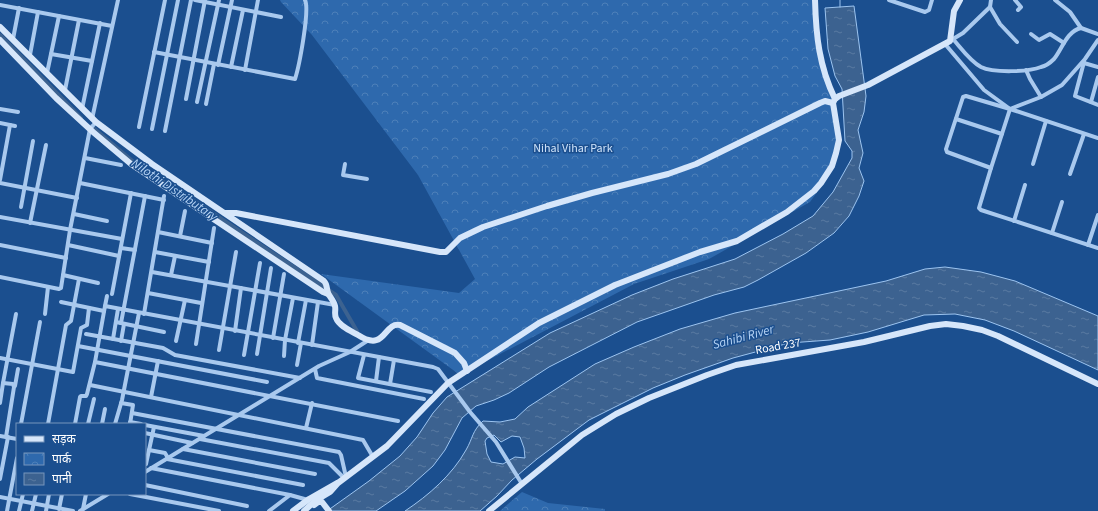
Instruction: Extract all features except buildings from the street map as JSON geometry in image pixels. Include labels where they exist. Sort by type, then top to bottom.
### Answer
[{"type":"street","points":[[0,277],[61,289],[70,230],[118,0]]},
{"type":"street","points":[[139,127],[165,0]]},
{"type":"street","points":[[152,129],[178,0]]},
{"type":"street","points":[[165,131],[191,0]]},
{"type":"street","points":[[195,0],[219,2],[230,7],[281,17]]},
{"type":"street","points":[[206,104],[232,0]]},
{"type":"street","points":[[245,70],[258,0]]},
{"type":"street","points":[[154,52],[295,79],[304,38],[307,10],[305,0]]},
{"type":"street","points":[[304,511],[318,502],[334,484],[338,483],[373,457],[394,439],[467,371],[539,323],[611,287],[700,252],[737,241],[787,212],[814,191],[832,166],[839,140],[836,99],[822,65],[814,0]]},
{"type":"street","points":[[889,0],[925,12],[929,10],[932,0]]},
{"type":"street","points":[[960,0],[954,11],[950,41],[984,90],[1010,109]]},
{"type":"street","points":[[225,214],[236,214],[446,252],[460,238],[482,227],[592,193],[668,174],[696,164],[820,103],[836,99],[868,85],[963,33],[990,7],[991,0]]},
{"type":"street","points":[[1015,0],[1021,7],[1018,10]]},
{"type":"street","points":[[1055,0],[1070,12],[1081,28]]},
{"type":"street","points":[[186,99],[204,1]]},
{"type":"street","points":[[197,102],[219,2]]},
{"type":"street","points":[[0,5],[112,26]]},
{"type":"street","points":[[990,7],[1000,24],[1017,42]]},
{"type":"street","points":[[13,39],[19,8]]},
{"type":"street","points":[[231,67],[243,10]]},
{"type":"street","points":[[30,55],[38,12]]},
{"type":"street","points":[[47,73],[59,16]]},
{"type":"street","points":[[65,90],[79,20]]},
{"type":"street","points":[[82,109],[100,23]]},
{"type":"street","points":[[0,27],[65,90],[93,124],[131,164],[323,292],[328,290]]},
{"type":"street","points":[[950,41],[981,67],[997,71],[1026,70],[1036,69],[1049,64],[1073,30],[1081,28],[1098,34]]},
{"type":"street","points":[[1031,34],[1039,40],[1050,34],[1064,44]]},
{"type":"street","points":[[0,40],[56,98],[320,278],[328,290],[335,306],[335,317],[340,324],[367,341]]},
{"type":"street","points":[[1010,109],[1052,92],[1062,85],[1084,61],[1098,40]]},
{"type":"street","points":[[51,54],[92,61]]},
{"type":"street","points":[[1084,61],[1098,67]]},
{"type":"street","points":[[1084,61],[1075,96],[1098,104]]},
{"type":"street","points":[[1026,70],[1041,97]]},
{"type":"street","points":[[1091,102],[1098,77]]},
{"type":"street","points":[[991,168],[949,154],[946,150],[962,99],[966,96],[1098,138]]},
{"type":"street","points":[[0,109],[18,112]]},
{"type":"street","points":[[1010,109],[979,208],[981,210],[1098,248]]},
{"type":"street","points":[[956,119],[1002,134]]},
{"type":"street","points":[[1034,164],[1046,121]]},
{"type":"street","points":[[0,123],[13,125],[0,182],[77,198]]},
{"type":"street","points":[[1070,174],[1084,134]]},
{"type":"street","points":[[21,207],[33,141]]},
{"type":"street","points":[[30,222],[46,145]]},
{"type":"street","points":[[85,158],[121,165]]},
{"type":"street","points":[[345,164],[343,175],[367,179]]},
{"type":"street","points":[[80,183],[145,196],[164,198],[148,293],[136,326],[121,403],[115,423]]},
{"type":"street","points":[[1014,221],[1025,185]]},
{"type":"street","points":[[112,294],[131,193]]},
{"type":"street","points":[[121,341],[121,309],[145,196]]},
{"type":"street","points":[[1052,233],[1062,202]]},
{"type":"street","points":[[180,236],[185,211]]},
{"type":"street","points":[[74,214],[107,221]]},
{"type":"street","points":[[1088,245],[1098,215]]},
{"type":"street","points":[[0,217],[122,239]]},
{"type":"street","points":[[196,344],[201,303],[214,228]]},
{"type":"street","points":[[158,232],[212,243]]},
{"type":"street","points":[[0,245],[66,258]]},
{"type":"street","points":[[68,245],[119,256]]},
{"type":"street","points":[[121,248],[134,250]]},
{"type":"street","points":[[155,252],[209,262]]},
{"type":"street","points":[[219,350],[236,252]]},
{"type":"street","points":[[171,275],[174,256]]},
{"type":"street","points":[[244,355],[260,263]]},
{"type":"street","points":[[257,354],[271,268]]},
{"type":"street","points":[[152,272],[335,306]]},
{"type":"street","points":[[273,338],[284,274]]},
{"type":"street","points":[[63,275],[98,283]]},
{"type":"street","points":[[48,423],[66,325],[71,321],[79,279]]},
{"type":"street","points":[[45,314],[48,287]]},
{"type":"street","points":[[235,331],[241,288]]},
{"type":"street","points":[[148,293],[201,303]]},
{"type":"street","points":[[75,423],[80,397],[86,396],[90,385],[98,350],[107,296]]},
{"type":"street","points":[[284,356],[285,340],[293,298]]},
{"type":"street","points":[[176,341],[185,300]]},
{"type":"street","points":[[297,365],[306,300]]},
{"type":"street","points":[[61,302],[89,308],[121,309],[199,325],[433,367],[438,370],[470,412],[496,442],[522,484]]},
{"type":"street","points":[[312,345],[318,302]]},
{"type":"street","points":[[0,358],[73,372],[81,328],[87,325],[89,308]]},
{"type":"street","points":[[0,402],[16,314]]},
{"type":"street","points":[[21,423],[40,322]]},
{"type":"street","points":[[120,323],[164,332]]},
{"type":"street","points":[[113,339],[120,323]]},
{"type":"street","points":[[146,471],[315,369],[350,352],[367,341],[377,340],[397,324],[455,353],[464,363],[467,371]]},
{"type":"street","name":"Road 237","points":[[489,511],[582,435],[622,411],[684,383],[736,365],[864,342],[930,326],[946,324],[982,330],[1098,384]]},
{"type":"street","points":[[86,334],[163,348],[175,355],[300,378]]},
{"type":"street","points":[[78,346],[267,382]]},
{"type":"street","points":[[364,355],[358,378],[431,392]]},
{"type":"street","points":[[376,381],[379,357]]},
{"type":"street","points":[[390,384],[394,360]]},
{"type":"street","points":[[95,362],[312,403],[398,421]]},
{"type":"street","points":[[151,397],[158,362]]},
{"type":"street","points":[[0,479],[18,369]]},
{"type":"street","points":[[315,369],[317,378],[424,399]]},
{"type":"street","points":[[4,383],[13,384],[14,387]]},
{"type":"street","points":[[90,385],[363,440],[373,457]]},
{"type":"street","points":[[88,423],[94,399]]},
{"type":"street","points":[[121,403],[133,405],[130,423]]},
{"type":"street","points":[[306,428],[312,403]]},
{"type":"street","points":[[102,423],[105,409]]},
{"type":"street","points":[[132,413],[339,452],[341,454],[345,477]]},
{"type":"street","points":[[146,425],[205,436]]},
{"type":"street","points":[[146,460],[154,427]]},
{"type":"street","points":[[146,433],[192,443]]},
{"type":"street","points":[[0,436],[16,439]]},
{"type":"street","points":[[200,439],[330,463],[345,477]]},
{"type":"street","points":[[182,449],[315,474]]},
{"type":"street","points":[[149,450],[166,453],[168,458]]},
{"type":"street","points":[[168,458],[303,485]]},
{"type":"street","points":[[7,511],[16,464]]},
{"type":"street","points":[[146,464],[308,500],[321,499]]},
{"type":"street","points":[[146,485],[247,506]]},
{"type":"street","points":[[19,511],[23,495]]},
{"type":"street","points":[[32,511],[36,495]]},
{"type":"street","points":[[46,511],[49,495]]},
{"type":"street","points":[[59,510],[62,495]]},
{"type":"street","points":[[82,510],[86,495]]},
{"type":"street","points":[[99,500],[100,495]]},
{"type":"street","points":[[82,510],[106,495]]},
{"type":"street","points":[[135,495],[219,511]]},
{"type":"street","points":[[270,511],[290,495]]},
{"type":"street","points":[[0,497],[47,506],[59,510],[73,511]]},
{"type":"street","points":[[321,499],[330,511]]},
{"type":"street","points":[[293,511],[308,500]]},
{"type":"green space","name":"Nihal Vihar Park","points":[[280,0],[815,0],[815,14],[834,105],[839,153],[830,174],[810,202],[709,259],[634,284],[460,375],[321,274],[459,293],[475,279],[418,175],[312,35]]},
{"type":"green space","points":[[522,492],[548,503],[605,509],[605,511],[500,511]]},
{"type":"water","points":[[854,6],[866,96],[864,112],[858,130],[863,153],[859,168],[864,181],[859,196],[849,216],[834,233],[806,253],[744,287],[714,295],[637,322],[549,367],[509,393],[476,406],[462,418],[445,450],[433,466],[405,491],[376,511],[327,511],[369,481],[400,456],[417,437],[433,413],[447,397],[550,333],[632,295],[673,279],[735,259],[783,234],[813,216],[833,192],[852,158],[852,151],[845,141],[842,89],[835,76],[828,49],[825,8]]},
{"type":"water","name":"Sahibi River","points":[[945,267],[981,272],[1015,281],[1098,316],[1098,370],[1014,331],[985,320],[955,314],[924,315],[868,332],[830,340],[789,343],[733,358],[685,375],[653,388],[589,420],[537,459],[512,480],[480,511],[405,511],[439,484],[454,468],[468,446],[475,431],[483,421],[500,422],[515,419],[528,407],[595,364],[680,329],[735,313],[886,281],[925,269]],"holes":[[[494,435],[501,442],[512,436],[520,437],[524,448],[525,458],[515,457],[503,464],[491,462],[487,454],[485,441],[487,438]]]},
{"type":"waterway","points":[[840,0],[840,7]]},
{"type":"waterway","name":"Nilothi Distributary","points":[[0,35],[81,118]]},
{"type":"waterway","name":"Nilothi Distributary","points":[[91,126],[136,164]]},
{"type":"waterway","name":"Nilothi Distributary","points":[[154,176],[336,295],[357,331]]}]
